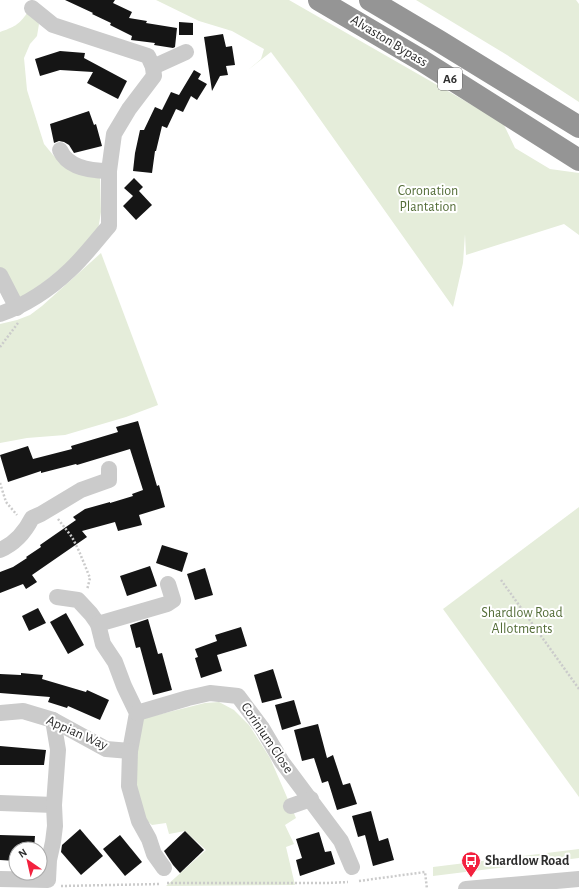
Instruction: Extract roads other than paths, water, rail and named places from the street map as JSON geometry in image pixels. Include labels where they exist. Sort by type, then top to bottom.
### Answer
[{"type":"highway","name":"Alvaston Bypass","points":[[319,0],[421,60],[579,160]]},
{"type":"highway","name":"Alvaston Bypass","points":[[370,0],[579,127]]},
{"type":"street","points":[[0,314],[19,307],[43,292],[70,270],[109,226],[109,171],[114,134],[129,109],[154,76],[154,67],[148,56],[53,25],[32,8]]},
{"type":"street","points":[[154,67],[186,52]]},
{"type":"street","points":[[60,150],[62,156],[72,164],[96,171],[109,171]]},
{"type":"street","points":[[0,275],[19,307]]},
{"type":"street","points":[[0,550],[7,547],[27,528],[32,518],[42,514],[81,490],[109,480],[109,469]]},
{"type":"street","points":[[98,624],[167,604],[173,600],[168,584]]},
{"type":"street","points":[[57,597],[78,600],[98,624],[103,644],[116,662],[124,686],[137,713],[130,751],[129,786],[139,821],[149,838],[154,854],[164,868]]},
{"type":"street","name":"Corinium Close","points":[[137,713],[210,693],[238,696],[262,728],[282,762],[341,841],[352,867]]},
{"type":"street","name":"Appian Way","points":[[0,713],[23,711],[53,720],[106,749],[130,751]]},
{"type":"street","points":[[0,879],[52,883],[49,860],[55,826],[54,805],[58,750],[53,720]]},
{"type":"street","points":[[291,806],[310,799]]},
{"type":"street","points":[[0,803],[54,805]]},
{"type":"street","points":[[466,889],[579,879]]},
{"type":"place","name":"Shardlow Road","points":[[471,878]]},
{"type":"park label","name":"Coronation Plantation","points":[[428,200]]},
{"type":"park label","name":"Shardlow Road Allotments","points":[[522,622]]}]
